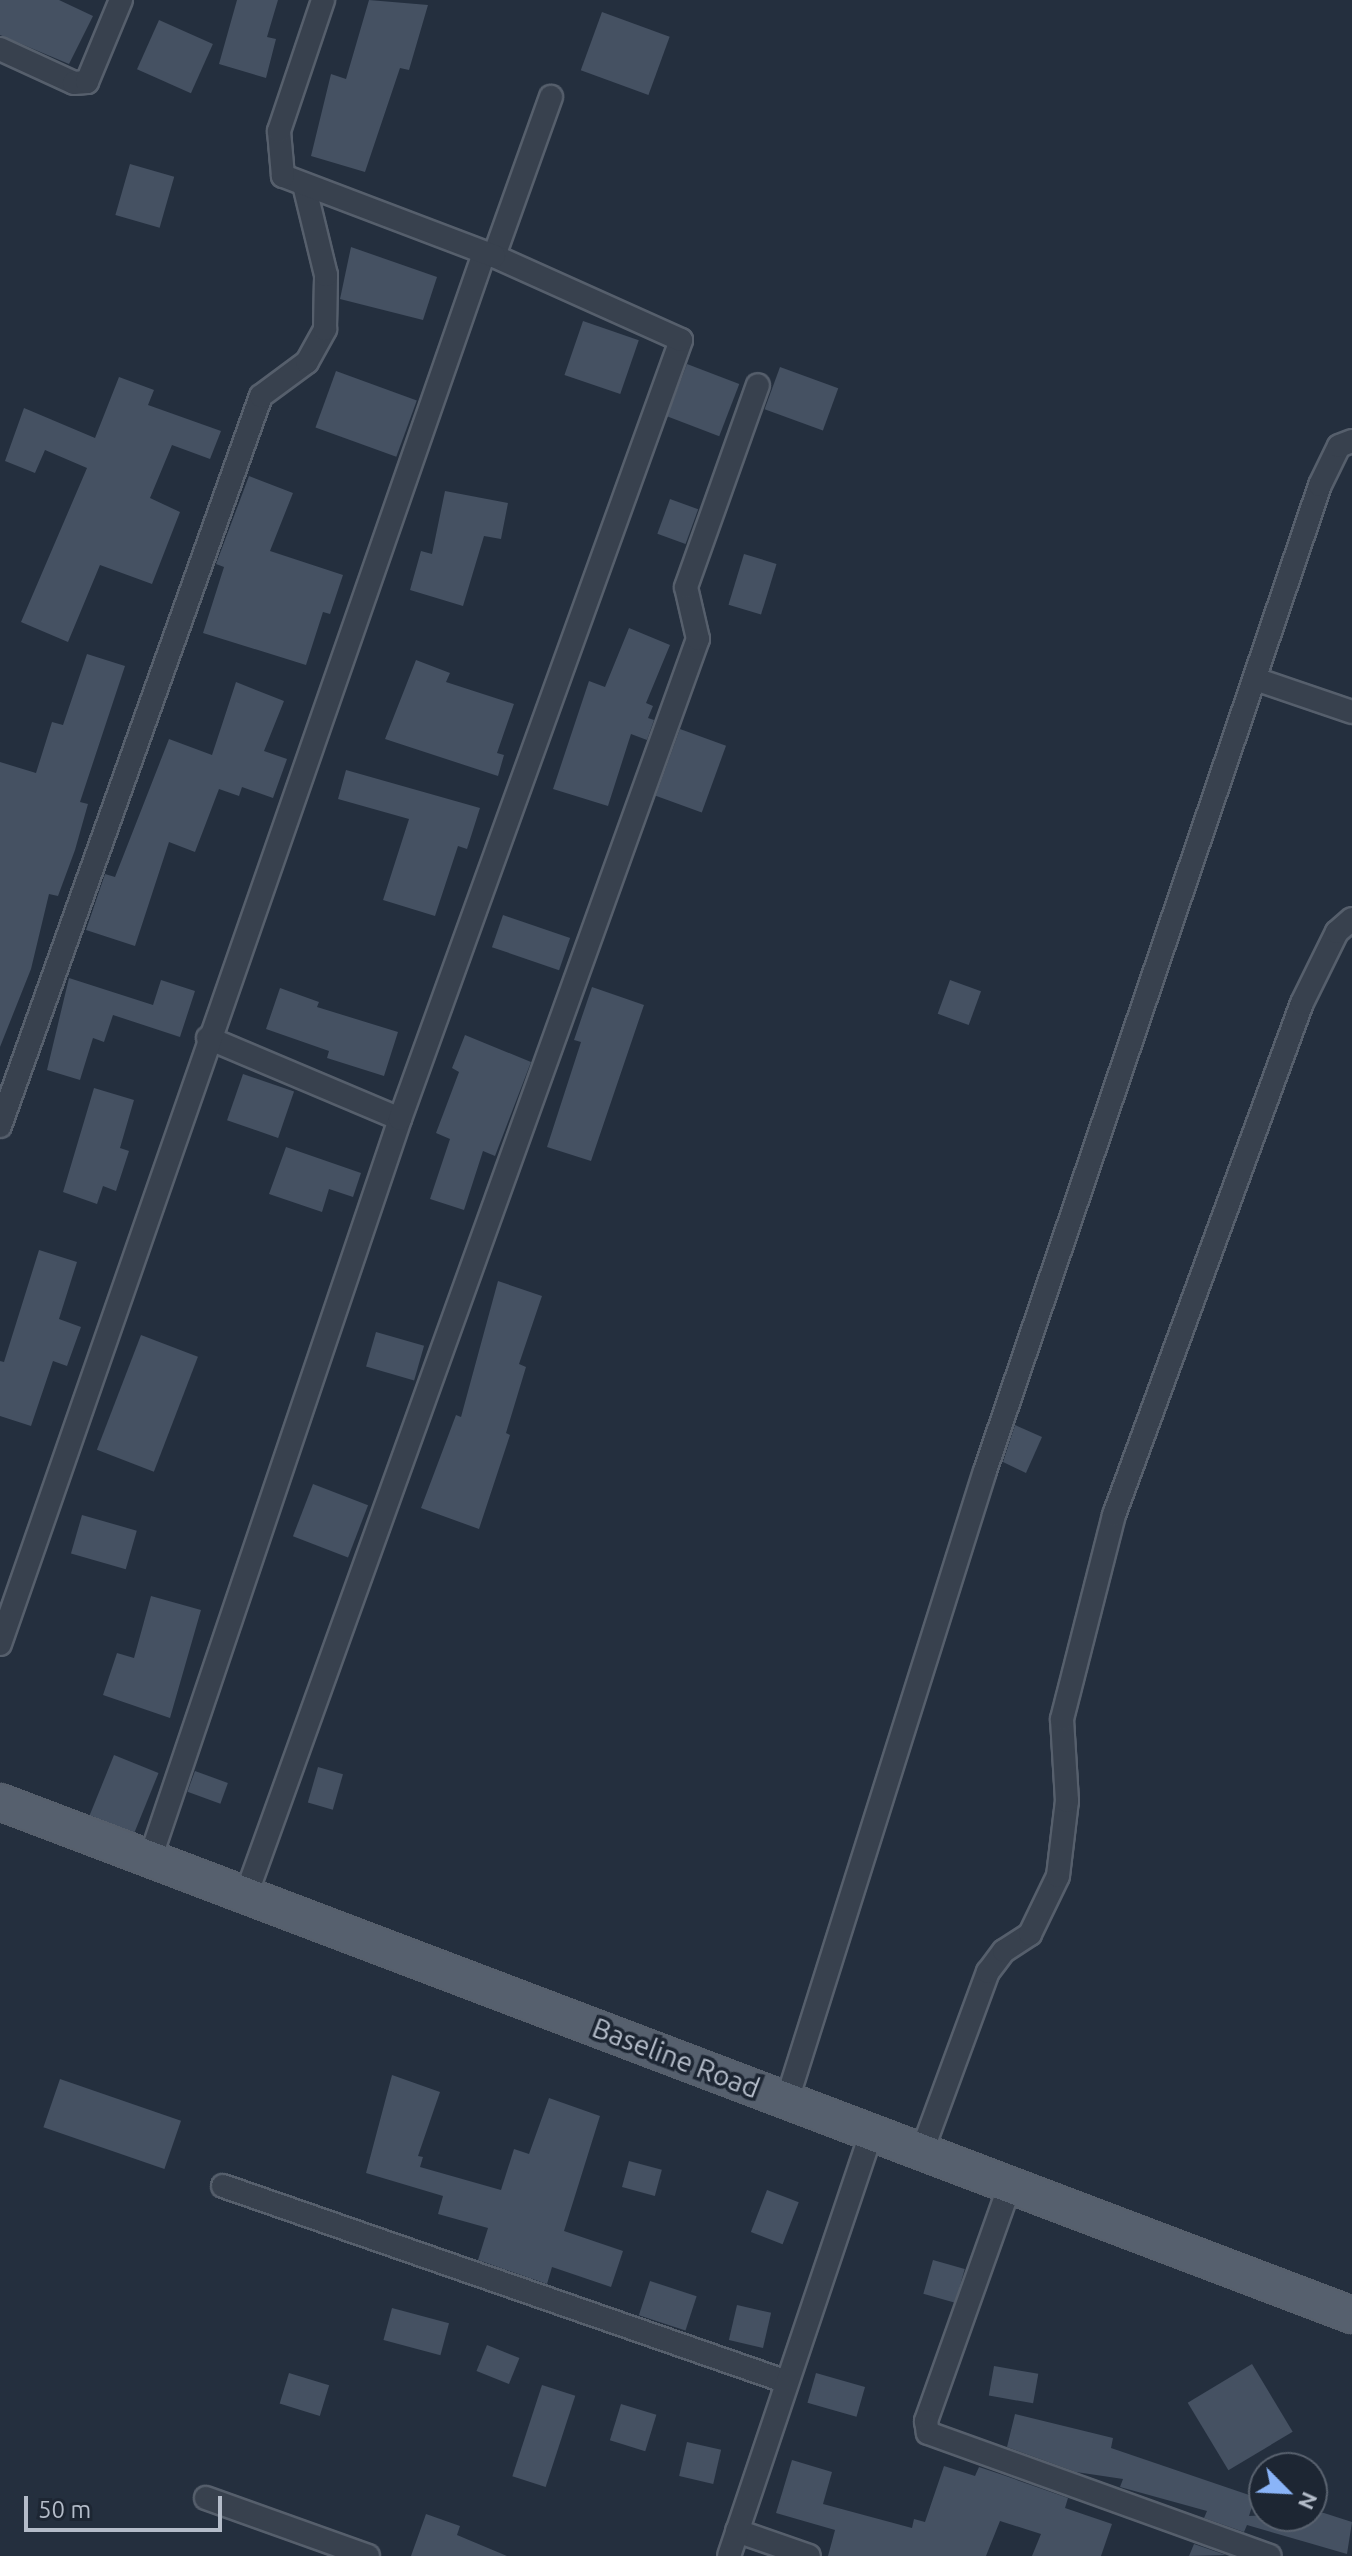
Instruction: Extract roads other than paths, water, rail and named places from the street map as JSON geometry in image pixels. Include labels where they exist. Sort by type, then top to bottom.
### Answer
[{"type":"main road","name":"Baseline Road","points":[[0,1802],[1352,2315]]},
{"type":"street","points":[[0,49],[74,83],[87,82],[121,0]]},
{"type":"street","points":[[150,1859],[400,1119],[681,340],[489,255],[283,176],[279,131],[323,0]]},
{"type":"street","points":[[0,1644],[208,1038],[489,255],[551,97]]},
{"type":"street","points":[[0,1126],[261,396],[307,362],[325,329],[326,275],[304,185]]},
{"type":"street","points":[[246,1895],[698,639],[686,587],[758,385]]},
{"type":"street","points":[[787,2100],[985,1471],[1320,485],[1339,446],[1352,441]]},
{"type":"street","points":[[1255,679],[1352,712]]},
{"type":"street","points":[[922,2151],[988,1972],[1004,1951],[1030,1934],[1058,1876],[1067,1801],[1062,1719],[1114,1515],[1302,1003],[1337,932],[1352,919]]},
{"type":"street","points":[[208,1038],[400,1119]]},
{"type":"street","points":[[729,2556],[871,2133]]},
{"type":"street","points":[[1010,2185],[926,2421],[928,2433],[1269,2556]]},
{"type":"street","points":[[223,2186],[787,2382]]},
{"type":"street","points":[[206,2498],[368,2556]]},
{"type":"street","points":[[737,2531],[809,2556]]}]
